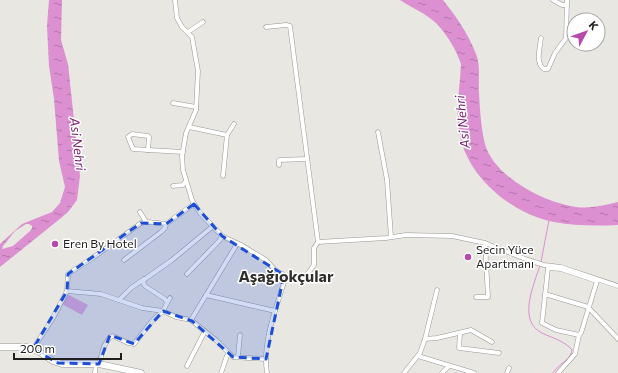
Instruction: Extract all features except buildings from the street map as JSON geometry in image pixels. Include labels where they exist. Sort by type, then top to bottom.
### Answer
[{"type":"street","points":[[175,0],[177,18],[182,27],[192,36],[198,71],[196,108],[186,133],[183,152],[183,170],[194,204],[212,227],[222,236],[266,260],[275,270],[284,275],[285,278],[294,280],[306,276],[314,265],[314,248],[318,242],[290,26],[266,27]]},
{"type":"street","points":[[553,0],[562,5],[567,2]]},
{"type":"street","points":[[540,38],[538,61],[540,67],[548,69],[555,53],[566,38],[567,2]]},
{"type":"street","points":[[188,32],[203,22]]},
{"type":"street","points":[[173,103],[196,108]]},
{"type":"street","points":[[223,176],[227,135],[234,124]]},
{"type":"street","points":[[189,127],[227,135]]},
{"type":"street","points":[[378,132],[387,180],[391,237]]},
{"type":"street","points":[[148,150],[148,136],[132,134],[128,137],[133,149],[148,150],[183,152]]},
{"type":"street","points":[[279,166],[280,160],[307,159]]},
{"type":"street","points":[[173,186],[183,185],[186,182]]},
{"type":"street","points":[[124,260],[161,232],[165,228],[166,224],[194,204]]},
{"type":"street","points":[[140,212],[146,222]]},
{"type":"street","points":[[33,349],[53,318],[67,291],[68,274],[141,223],[166,224]]},
{"type":"street","points":[[119,300],[131,288],[172,260],[212,227]]},
{"type":"street","points":[[318,242],[406,235],[452,236],[485,243],[540,264],[561,267],[618,286]]},
{"type":"street","points":[[187,274],[220,240],[222,236]]},
{"type":"street","points":[[476,298],[488,297],[485,243]]},
{"type":"street","points":[[191,320],[237,244]]},
{"type":"street","points":[[558,373],[575,354],[579,335],[581,333],[597,282],[561,269],[548,268],[542,323],[556,330],[579,335]]},
{"type":"street","points":[[267,373],[266,359],[275,311],[285,278]]},
{"type":"street","points":[[145,279],[143,282],[145,286],[157,292],[165,299],[167,303]]},
{"type":"street","points":[[404,373],[418,356],[425,339],[437,290]]},
{"type":"street","points":[[67,291],[101,294],[142,308],[163,311],[176,317],[191,320],[217,341],[233,357],[266,359]]},
{"type":"street","points":[[546,294],[588,307],[618,339]]},
{"type":"street","points":[[206,295],[275,311]]},
{"type":"street","points":[[95,373],[104,346],[110,337],[113,336],[128,343],[134,344],[152,321],[163,311],[170,298]]},
{"type":"street","points":[[425,339],[471,330],[492,342]]},
{"type":"street","points":[[187,366],[205,332]]},
{"type":"street","points":[[460,333],[459,348],[499,353]]},
{"type":"street","points":[[238,357],[240,335]]},
{"type":"street","points":[[0,347],[17,346],[33,349],[58,363],[97,364],[141,373]]},
{"type":"street","points":[[221,373],[228,353]]},
{"type":"street","points":[[418,356],[474,373]]},
{"type":"street","points":[[442,373],[449,366]]},
{"type":"highlighted area","points":[[194,204],[222,236],[284,275],[266,359],[233,357],[192,321],[163,311],[134,344],[110,335],[99,364],[58,363],[33,349],[67,291],[68,274],[141,223],[166,224]]},
{"type":"shaded area","points":[[67,294],[88,305],[82,315],[62,304]]},
{"type":"water","points":[[49,0],[62,0],[61,40],[68,64],[80,176],[77,200],[68,212],[0,267],[0,244],[22,224],[52,212],[60,203],[65,187],[59,161],[54,99],[49,66],[47,26]],"holes":[[[26,224],[32,226],[30,231],[13,246],[2,249],[15,231]]]},
{"type":"water","name":"Asi Nehri","points":[[400,0],[443,0],[466,33],[478,59],[480,112],[485,144],[490,156],[499,167],[522,186],[550,200],[576,207],[597,206],[618,202],[618,225],[594,226],[570,224],[539,218],[509,203],[483,180],[465,152],[460,136],[458,109],[461,64],[457,53],[448,38],[433,20]]},
{"type":"waterway","points":[[541,262],[549,220]]},
{"type":"waterway","points":[[540,265],[529,302],[530,320],[534,327],[542,333],[562,342],[572,350],[567,359],[553,373]]},
{"type":"place","name":"Eren By Hotel","points":[[55,244]]},
{"type":"place","name":"Secin Yüce Apartmanı","points":[[468,257]]},
{"type":"district","name":"Aşağıokçular","points":[[286,276]]}]
